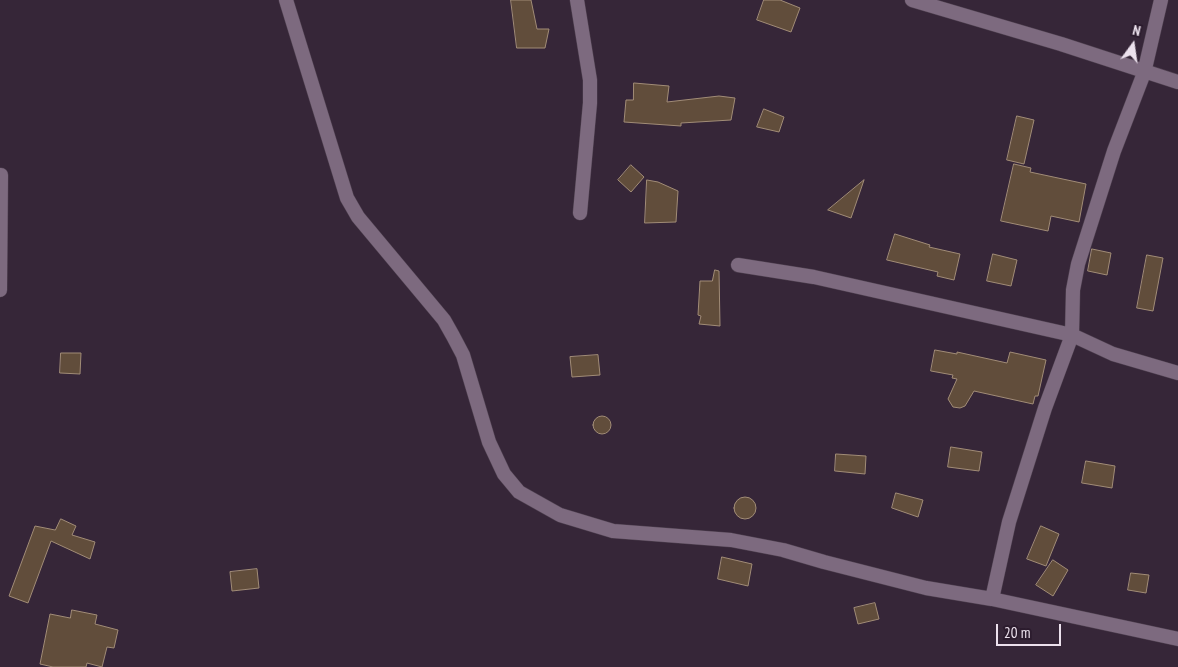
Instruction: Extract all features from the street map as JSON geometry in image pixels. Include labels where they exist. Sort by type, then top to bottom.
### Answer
[{"type":"street","points":[[286,0],[347,198],[358,217],[444,320],[463,355],[489,442],[504,474],[520,492],[560,515],[613,531],[731,540],[783,550],[926,588],[992,599],[1178,638]]},
{"type":"street","points":[[577,0],[590,80],[590,103],[580,213]]},
{"type":"street","points":[[912,0],[1061,44],[1144,73],[1178,82]]},
{"type":"street","points":[[992,599],[1009,522],[1045,408],[1072,335],[1073,290],[1078,264],[1114,151],[1144,73],[1161,0]]},
{"type":"street","points":[[0,175],[0,290]]},
{"type":"street","points":[[738,265],[814,277],[1072,335],[1113,354],[1178,373]]},
{"type":"building","points":[[511,0],[531,0],[537,29],[549,29],[545,48],[517,48]]},
{"type":"building","points":[[764,0],[780,0],[800,8],[791,32],[757,20]]},
{"type":"building","points":[[634,83],[669,86],[667,102],[719,96],[735,98],[731,120],[681,123],[681,126],[624,122],[626,100],[633,100]]},
{"type":"building","points":[[764,109],[784,117],[779,132],[757,127]]},
{"type":"building","points":[[1017,116],[1034,120],[1024,164],[1007,160]]},
{"type":"building","points":[[1014,164],[1031,168],[1030,172],[1086,184],[1079,222],[1051,216],[1048,231],[1001,221]]},
{"type":"building","points":[[631,165],[644,177],[631,192],[618,180]]},
{"type":"building","points":[[647,180],[658,182],[678,191],[676,222],[645,223]]},
{"type":"building","points":[[864,180],[851,218],[828,210]]},
{"type":"building","points":[[895,234],[930,245],[929,247],[960,254],[954,280],[937,276],[938,272],[887,260]]},
{"type":"building","points":[[1092,249],[1111,253],[1107,275],[1088,271]]},
{"type":"building","points":[[993,254],[1017,260],[1011,286],[987,281]]},
{"type":"building","points":[[1147,255],[1163,258],[1153,311],[1137,308]]},
{"type":"building","points":[[715,270],[719,271],[720,326],[699,324],[701,316],[698,315],[700,281],[712,281]]},
{"type":"building","points":[[935,350],[957,354],[957,352],[1007,363],[1010,352],[1046,360],[1038,396],[1035,396],[1033,404],[974,391],[965,406],[960,408],[953,407],[948,399],[957,379],[952,378],[953,375],[931,371]]},
{"type":"building","points":[[61,353],[81,353],[80,374],[60,373]]},
{"type":"building","points":[[598,355],[600,375],[572,377],[570,357]]},
{"type":"building","points":[[602,416],[609,418],[611,425],[609,432],[602,434],[595,432],[593,425],[595,418]]},
{"type":"building","points":[[951,447],[982,452],[979,471],[948,467]]},
{"type":"building","points":[[836,454],[866,456],[865,474],[835,471]]},
{"type":"building","points":[[1086,461],[1115,466],[1112,488],[1082,483]]},
{"type":"building","points":[[896,493],[923,500],[918,517],[892,508]]},
{"type":"building","points":[[745,497],[753,500],[756,508],[753,516],[745,519],[737,516],[734,508],[737,500]]},
{"type":"building","points":[[61,519],[76,526],[72,535],[95,542],[90,559],[51,541],[28,603],[9,596],[35,526],[55,530]]},
{"type":"building","points":[[1041,526],[1059,534],[1046,566],[1027,559]]},
{"type":"building","points":[[722,557],[752,564],[748,586],[718,579]]},
{"type":"building","points":[[1053,560],[1068,570],[1053,596],[1036,585]]},
{"type":"building","points":[[257,569],[259,588],[232,591],[230,572]]},
{"type":"building","points":[[1131,573],[1149,575],[1146,593],[1128,590]]},
{"type":"building","points":[[875,603],[879,619],[858,624],[854,608]]},
{"type":"building","points":[[72,610],[97,615],[95,624],[118,630],[114,648],[107,647],[102,667],[87,663],[86,667],[53,667],[40,664],[50,614],[70,618]]}]
